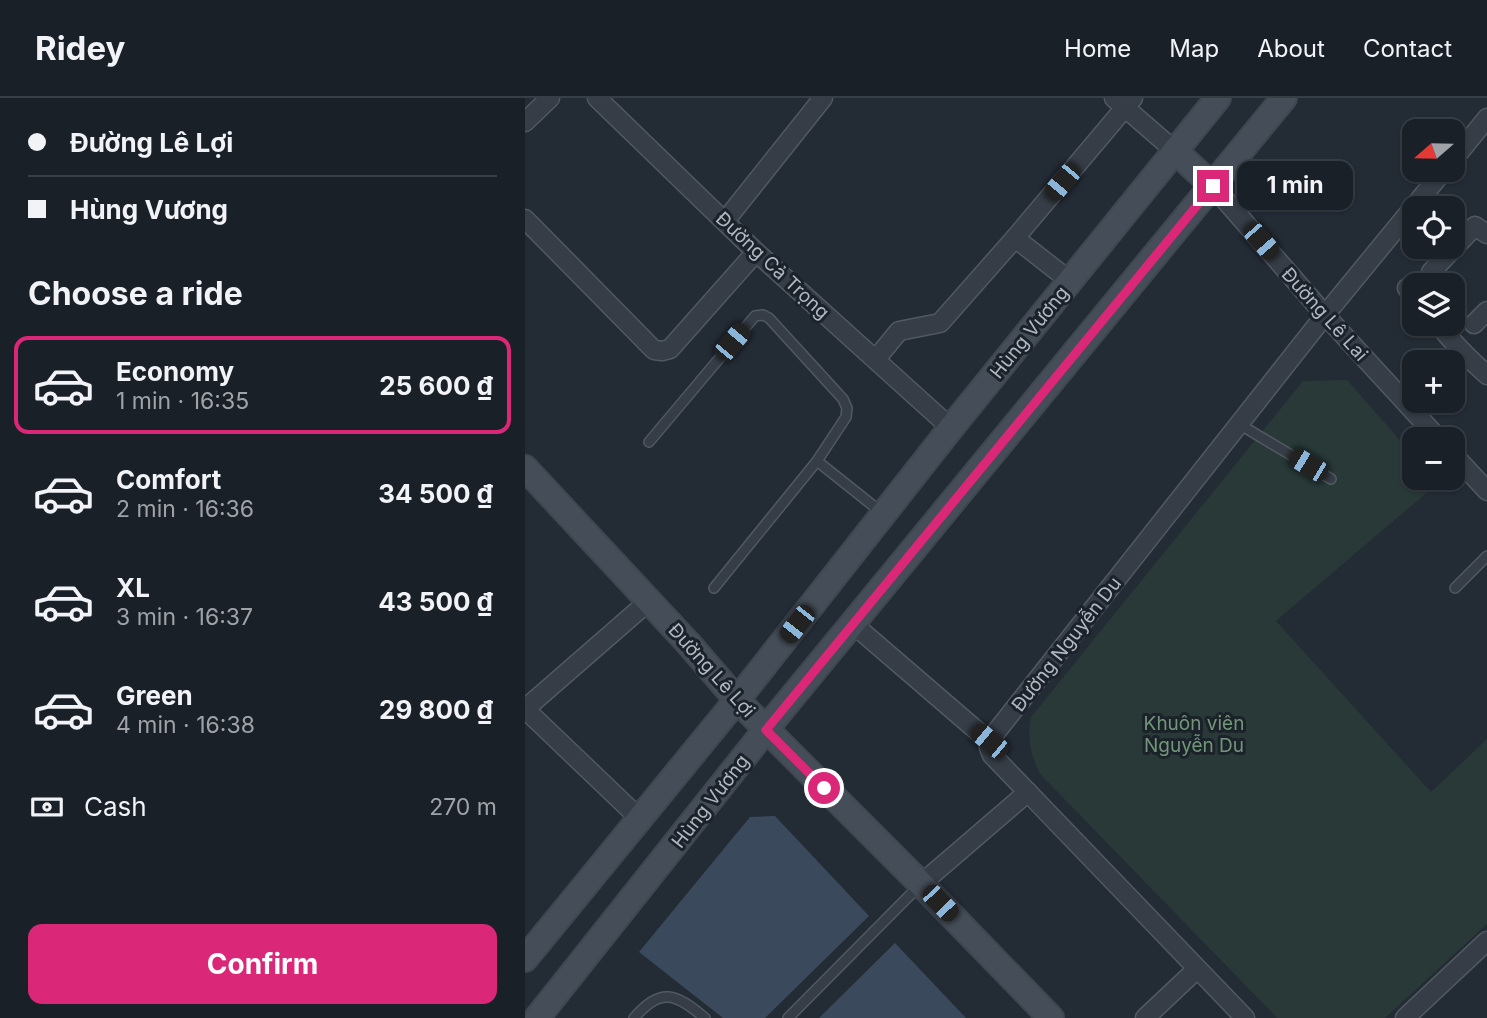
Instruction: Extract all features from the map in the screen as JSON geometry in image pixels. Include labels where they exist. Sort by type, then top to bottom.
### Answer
[{"type":"main road","name":"Hùng Vương","points":[[530,943],[737,700],[951,428],[1217,98]]},
{"type":"main road","name":"Hùng Vương","points":[[537,1018],[766,730],[1284,98]]},
{"type":"main road","points":[[1175,151],[1213,186]]},
{"type":"main road","name":"Đường Lê Lợi","points":[[525,468],[737,700],[1051,1018]]},
{"type":"street","points":[[525,122],[550,98]]},
{"type":"street","name":"Đường Cả Trọng","points":[[597,98],[755,252],[951,428]]},
{"type":"street","points":[[725,221],[823,98]]},
{"type":"street","points":[[876,359],[899,331],[940,324],[1015,238],[1124,101],[1175,151]]},
{"type":"street","points":[[1465,145],[1487,118]]},
{"type":"street","name":"Đường Nguyễn Du","points":[[989,741],[1325,315],[1434,182]]},
{"type":"street","name":"Đường Lê Lai","points":[[1213,186],[1325,315],[1402,392]]},
{"type":"street","points":[[525,219],[654,350],[670,349],[755,252]]},
{"type":"street","points":[[1431,272],[1475,226],[1487,234]]},
{"type":"street","points":[[1015,238],[1070,281]]},
{"type":"street","points":[[1474,324],[1487,311]]},
{"type":"street","points":[[1465,356],[1468,356],[1487,375]]},
{"type":"street","points":[[1465,467],[1487,491]]},
{"type":"street","points":[[639,818],[525,709],[649,601]]},
{"type":"street","points":[[853,624],[989,741],[992,755],[1245,1018]]},
{"type":"street","points":[[921,884],[1028,792]]},
{"type":"street","points":[[1405,1018],[1487,941]]},
{"type":"street","points":[[1145,1018],[1198,969]]},
{"type":"lane","points":[[649,442],[755,316],[763,315],[769,318],[843,399],[847,408],[846,416],[817,461],[714,588]]},
{"type":"lane","points":[[1239,424],[1331,479]]},
{"type":"lane","points":[[817,461],[883,514]]},
{"type":"lane","points":[[1455,589],[1487,556]]},
{"type":"lane","points":[[788,1018],[921,884]]},
{"type":"lane","points":[[634,1018],[650,1001],[662,996],[676,998],[705,1018]]},
{"type":"green space","name":"Khuôn viên Nguyễn Du","points":[[1347,380],[1402,442],[1402,490],[1430,490],[1276,621],[1431,792],[1487,739],[1487,924],[1385,1018],[1277,1018],[1041,775],[1034,761],[1030,740],[1031,717],[1303,381]]},
{"type":"water","points":[[775,816],[869,916],[765,1018],[723,1018],[639,952],[750,817]]},
{"type":"water","points":[[895,943],[966,1018],[819,1018]]},
{"type":"route","points":[[824,788],[766,730],[1213,186]]}]
